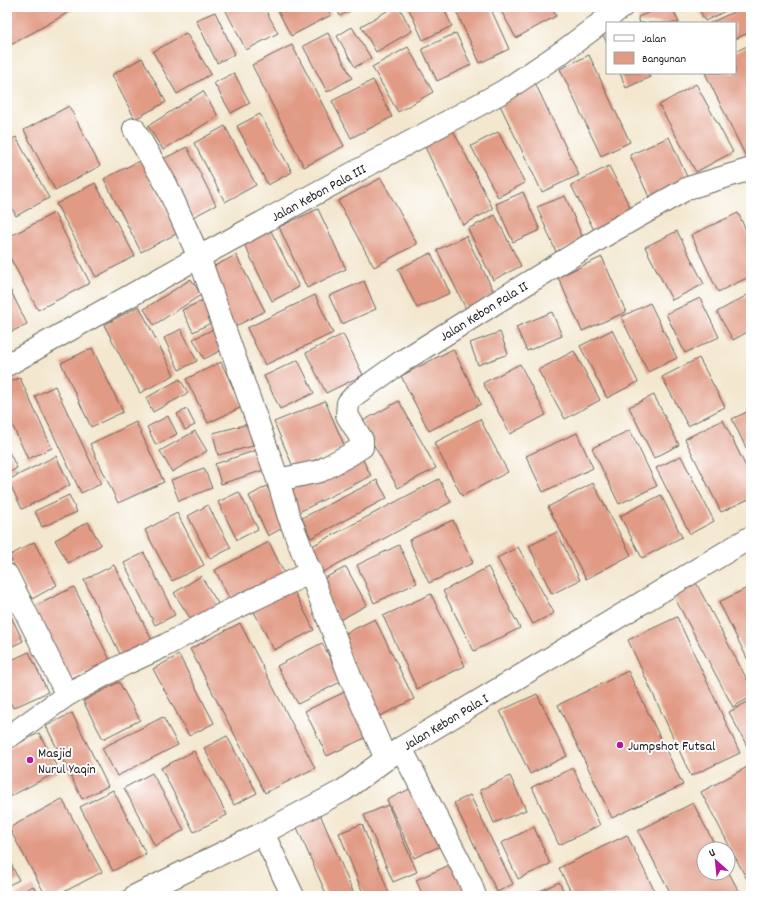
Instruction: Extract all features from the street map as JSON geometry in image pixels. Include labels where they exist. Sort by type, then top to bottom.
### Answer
[{"type":"street","name":"Jalan Kebon Pala III","points":[[7,365],[199,257],[504,91],[562,52],[622,7]]},
{"type":"street","points":[[134,129],[166,184],[199,257],[278,480],[288,514],[351,679],[470,882],[475,896]]},
{"type":"street","name":"Jalan Kebon Pala II","points":[[278,480],[320,471],[362,447],[362,440],[347,415],[348,404],[356,394],[401,362],[609,233],[688,188],[751,169]]},
{"type":"street","name":"Jalan Kebon Pala I","points":[[135,896],[263,833],[344,790],[393,753],[751,537]]},
{"type":"street","points":[[7,737],[67,695],[225,613],[310,572]]},
{"type":"street","points":[[7,575],[67,695]]},
{"type":"street","points":[[263,833],[293,896]]},
{"type":"building","points":[[7,7],[78,7],[7,47]]},
{"type":"building","points":[[224,7],[264,7],[278,33],[246,50]]},
{"type":"building","points":[[276,7],[326,7],[331,15],[291,36]]},
{"type":"building","points":[[336,7],[357,7],[340,16]]},
{"type":"building","points":[[394,7],[399,7],[412,31],[376,52],[361,26]]},
{"type":"building","points":[[408,7],[443,7],[452,26],[423,40]]},
{"type":"building","points":[[454,7],[490,7],[509,49],[480,63]]},
{"type":"building","points":[[499,7],[551,7],[556,16],[516,38]]},
{"type":"building","points":[[663,7],[672,7],[679,22],[640,22],[638,17]]},
{"type":"building","points":[[679,7],[691,7],[681,12]]},
{"type":"building","points":[[698,7],[734,7],[705,21]]},
{"type":"building","points":[[744,7],[751,8],[751,32],[736,39],[736,22],[712,22]]},
{"type":"building","points":[[215,12],[235,54],[217,63],[196,20]]},
{"type":"building","points":[[352,27],[371,58],[355,67],[337,36]]},
{"type":"building","points":[[186,33],[211,74],[177,94],[153,52]]},
{"type":"building","points":[[328,33],[352,78],[327,92],[303,46]]},
{"type":"building","points":[[456,33],[471,65],[437,81],[422,49]]},
{"type":"building","points":[[606,34],[606,41],[603,35]]},
{"type":"building","points":[[751,44],[751,155],[746,157],[705,74],[736,74],[736,52]]},
{"type":"building","points":[[292,45],[344,146],[304,167],[252,65]]},
{"type":"building","points":[[408,47],[433,92],[398,112],[372,67]]},
{"type":"building","points":[[589,55],[630,142],[601,156],[560,69]]},
{"type":"building","points":[[142,58],[166,102],[135,119],[112,75]]},
{"type":"building","points":[[234,73],[250,103],[231,113],[214,83]]},
{"type":"building","points":[[620,74],[648,74],[650,77],[626,88]]},
{"type":"building","points":[[373,80],[392,117],[351,138],[332,101]]},
{"type":"building","points":[[535,83],[579,175],[542,192],[498,101]]},
{"type":"building","points":[[696,84],[733,152],[696,172],[659,105]]},
{"type":"building","points":[[203,91],[218,116],[163,150],[148,126]]},
{"type":"building","points":[[69,106],[100,166],[55,190],[24,130]]},
{"type":"building","points":[[260,114],[292,172],[268,185],[237,126]]},
{"type":"building","points":[[225,126],[256,185],[225,202],[194,143]]},
{"type":"building","points":[[451,126],[493,209],[463,225],[422,141]]},
{"type":"building","points":[[498,132],[525,183],[498,197],[471,146]]},
{"type":"building","points":[[16,137],[49,198],[16,216],[7,199],[7,142]]},
{"type":"building","points":[[669,137],[688,179],[649,197],[630,155]]},
{"type":"building","points":[[187,147],[216,205],[193,217],[163,159]]},
{"type":"building","points":[[141,160],[178,233],[141,252],[104,179]]},
{"type":"building","points":[[609,166],[633,213],[595,232],[571,185]]},
{"type":"building","points":[[381,178],[417,244],[374,267],[338,201]]},
{"type":"building","points":[[95,183],[135,256],[96,277],[56,204]]},
{"type":"building","points":[[523,192],[540,230],[513,242],[496,204]]},
{"type":"building","points":[[565,196],[584,241],[556,252],[537,207]]},
{"type":"building","points":[[318,209],[346,269],[307,288],[279,227]]},
{"type":"building","points":[[54,213],[90,283],[38,310],[7,252],[7,238]]},
{"type":"building","points":[[738,213],[751,241],[751,276],[718,292],[691,235]]},
{"type":"building","points":[[495,215],[521,266],[493,280],[468,229]]},
{"type":"building","points":[[270,229],[299,287],[272,301],[243,242]]},
{"type":"building","points":[[677,231],[704,284],[672,300],[645,247]]},
{"type":"building","points":[[466,236],[495,294],[466,309],[437,250]]},
{"type":"building","points":[[431,253],[450,293],[417,308],[398,269]]},
{"type":"building","points":[[236,255],[265,311],[234,327],[205,271]]},
{"type":"building","points":[[602,257],[626,312],[582,331],[558,277]]},
{"type":"building","points":[[191,279],[201,295],[154,325],[144,309]]},
{"type":"building","points":[[364,281],[376,309],[342,324],[329,296]]},
{"type":"building","points":[[7,283],[27,324],[7,334]]},
{"type":"building","points":[[751,293],[751,330],[733,340],[717,312]]},
{"type":"building","points":[[315,295],[333,333],[265,365],[247,328]]},
{"type":"building","points":[[208,298],[219,319],[193,332],[182,310]]},
{"type":"building","points":[[700,298],[719,337],[685,353],[666,314]]},
{"type":"building","points":[[650,303],[677,358],[648,372],[621,317]]},
{"type":"building","points":[[139,306],[174,375],[140,393],[104,325]]},
{"type":"building","points":[[552,312],[562,336],[527,351],[516,327]]},
{"type":"building","points":[[216,328],[226,348],[204,359],[193,339]]},
{"type":"building","points":[[181,329],[197,361],[179,370],[164,338]]},
{"type":"building","points":[[612,330],[638,382],[607,398],[580,346]]},
{"type":"building","points":[[500,332],[508,354],[478,365],[470,343]]},
{"type":"building","points":[[343,334],[363,375],[326,393],[306,353]]},
{"type":"building","points":[[92,348],[123,412],[91,427],[61,363]]},
{"type":"building","points":[[453,349],[481,404],[429,431],[401,376]]},
{"type":"building","points":[[574,351],[600,400],[565,419],[538,370]]},
{"type":"building","points":[[699,358],[725,407],[688,426],[662,377]]},
{"type":"building","points":[[298,360],[314,393],[280,409],[264,376]]},
{"type":"building","points":[[221,362],[242,407],[208,423],[186,379]]},
{"type":"building","points":[[520,364],[546,415],[510,434],[483,383]]},
{"type":"building","points":[[20,378],[52,448],[28,459],[7,414],[7,383]]},
{"type":"building","points":[[180,379],[188,393],[153,412],[146,398]]},
{"type":"building","points":[[55,386],[101,484],[81,493],[35,396]]},
{"type":"building","points":[[654,395],[679,445],[654,458],[629,407]]},
{"type":"building","points":[[325,401],[345,447],[294,469],[274,422]]},
{"type":"building","points":[[399,401],[436,468],[398,488],[361,422]]},
{"type":"building","points":[[187,409],[195,425],[185,430],[177,414]]},
{"type":"building","points":[[751,410],[751,458],[732,419]]},
{"type":"building","points":[[168,416],[177,434],[156,445],[147,427]]},
{"type":"building","points":[[480,419],[508,472],[462,496],[434,443]]},
{"type":"building","points":[[723,420],[751,477],[751,498],[721,512],[685,439]]},
{"type":"building","points":[[136,422],[164,482],[118,503],[90,444]]},
{"type":"building","points":[[248,424],[253,446],[218,455],[213,433]]},
{"type":"building","points":[[630,430],[657,486],[619,504],[592,448]]},
{"type":"building","points":[[195,431],[207,451],[172,472],[160,451]]},
{"type":"building","points":[[577,433],[593,468],[543,492],[526,456]]},
{"type":"building","points":[[7,448],[17,468],[7,474]]},
{"type":"building","points":[[260,449],[267,469],[221,484],[215,464]]},
{"type":"building","points":[[360,454],[371,476],[295,514],[284,492]]},
{"type":"building","points":[[56,456],[70,485],[22,509],[8,480]]},
{"type":"building","points":[[681,456],[714,521],[690,534],[656,468]]},
{"type":"building","points":[[204,468],[212,488],[179,501],[171,480]]},
{"type":"building","points":[[439,479],[451,502],[323,572],[310,547]]},
{"type":"building","points":[[377,480],[387,498],[311,538],[302,518]]},
{"type":"building","points":[[593,483],[631,555],[586,579],[548,507]]},
{"type":"building","points":[[267,486],[286,526],[268,536],[249,496]]},
{"type":"building","points":[[239,492],[258,529],[237,540],[218,502]]},
{"type":"building","points":[[69,495],[77,512],[42,527],[35,511]]},
{"type":"building","points":[[661,495],[682,537],[642,558],[620,516]]},
{"type":"building","points":[[208,505],[231,548],[210,559],[188,516]]},
{"type":"building","points":[[177,513],[204,565],[172,581],[145,530]]},
{"type":"building","points":[[453,520],[473,563],[429,583],[409,540]]},
{"type":"building","points":[[88,522],[101,545],[68,563],[55,540]]},
{"type":"building","points":[[557,532],[580,580],[552,594],[529,546]]},
{"type":"building","points":[[34,542],[57,585],[32,599],[9,556]]},
{"type":"building","points":[[269,542],[285,575],[231,602],[215,570]]},
{"type":"building","points":[[399,545],[417,583],[374,603],[357,565]]},
{"type":"building","points":[[518,547],[554,613],[533,624],[497,558]]},
{"type":"building","points":[[144,553],[175,615],[155,625],[124,563]]},
{"type":"building","points":[[114,565],[152,640],[121,656],[84,580]]},
{"type":"building","points":[[346,567],[367,605],[340,620],[319,581]]},
{"type":"building","points":[[488,567],[520,628],[474,651],[443,591]]},
{"type":"building","points":[[201,576],[219,605],[192,621],[174,593]]},
{"type":"building","points":[[694,579],[751,687],[751,697],[733,707],[671,591]]},
{"type":"building","points":[[751,586],[751,666],[719,602]]},
{"type":"building","points":[[74,587],[110,660],[68,680],[33,607]]},
{"type":"building","points":[[292,587],[314,630],[274,650],[252,608]]},
{"type":"building","points":[[431,594],[465,666],[417,689],[383,616]]},
{"type":"building","points":[[7,608],[23,641],[7,649]]},
{"type":"building","points":[[677,617],[740,753],[691,776],[628,640]]},
{"type":"building","points":[[375,619],[414,699],[380,716],[340,636]]},
{"type":"building","points":[[240,623],[315,768],[265,793],[190,649]]},
{"type":"building","points":[[322,643],[342,681],[298,704],[277,666]]},
{"type":"building","points":[[29,652],[48,692],[13,708],[7,695],[7,662]]},
{"type":"building","points":[[179,655],[214,723],[189,736],[153,669]]},
{"type":"building","name":"Jumpshot Futsal","points":[[628,671],[683,785],[612,818],[558,705]]},
{"type":"building","points":[[119,682],[140,720],[103,739],[83,701]]},
{"type":"building","points":[[349,690],[371,735],[327,756],[305,711]]},
{"type":"building","points":[[537,694],[567,756],[530,774],[500,711]]},
{"type":"building","points":[[751,700],[751,746],[748,748],[729,712]]},
{"type":"building","points":[[7,713],[12,721],[7,724]]},
{"type":"building","points":[[72,713],[108,786],[82,799],[46,726]]},
{"type":"building","points":[[163,717],[178,745],[117,776],[102,748]]},
{"type":"building","name":"Masjid Nurul Yaqin","points":[[39,733],[59,771],[7,798],[7,749]]},
{"type":"building","points":[[227,736],[257,793],[234,805],[204,748]]},
{"type":"building","points":[[194,751],[227,815],[194,832],[161,768]]},
{"type":"building","points":[[751,765],[751,887],[736,858],[736,841],[727,841],[701,792]]},
{"type":"building","points":[[573,768],[600,825],[559,845],[532,787]]},
{"type":"building","points":[[152,773],[184,830],[155,846],[124,788]]},
{"type":"building","points":[[510,776],[526,810],[494,823],[480,790]]},
{"type":"building","points":[[418,785],[445,844],[414,858],[387,800]]},
{"type":"building","points":[[113,790],[146,854],[113,871],[80,807]]},
{"type":"building","points":[[470,795],[513,884],[497,892],[454,803]]},
{"type":"building","points":[[62,799],[102,872],[56,896],[46,896],[9,828]]},
{"type":"building","points":[[693,803],[713,841],[696,841],[696,881],[733,881],[741,895],[672,896],[638,831]]},
{"type":"building","points":[[388,805],[417,872],[393,882],[364,815]]},
{"type":"building","points":[[320,814],[354,894],[349,896],[327,896],[296,825]]},
{"type":"building","points":[[362,824],[390,896],[364,896],[339,833]]},
{"type":"building","points":[[534,827],[550,864],[518,879],[501,843]]},
{"type":"building","points":[[627,835],[657,896],[573,896],[559,868]]},
{"type":"building","points":[[7,856],[19,880],[7,886]]},
{"type":"building","points":[[454,863],[469,896],[423,896],[416,880]]},
{"type":"building","points":[[559,882],[566,896],[530,896]]},
{"type":"building","points":[[33,886],[38,896],[14,896]]},
{"type":"place","name":"Jumpshot Futsal","points":[[620,745]]},
{"type":"place","name":"Masjid Nurul Yaqin","points":[[30,760]]}]
